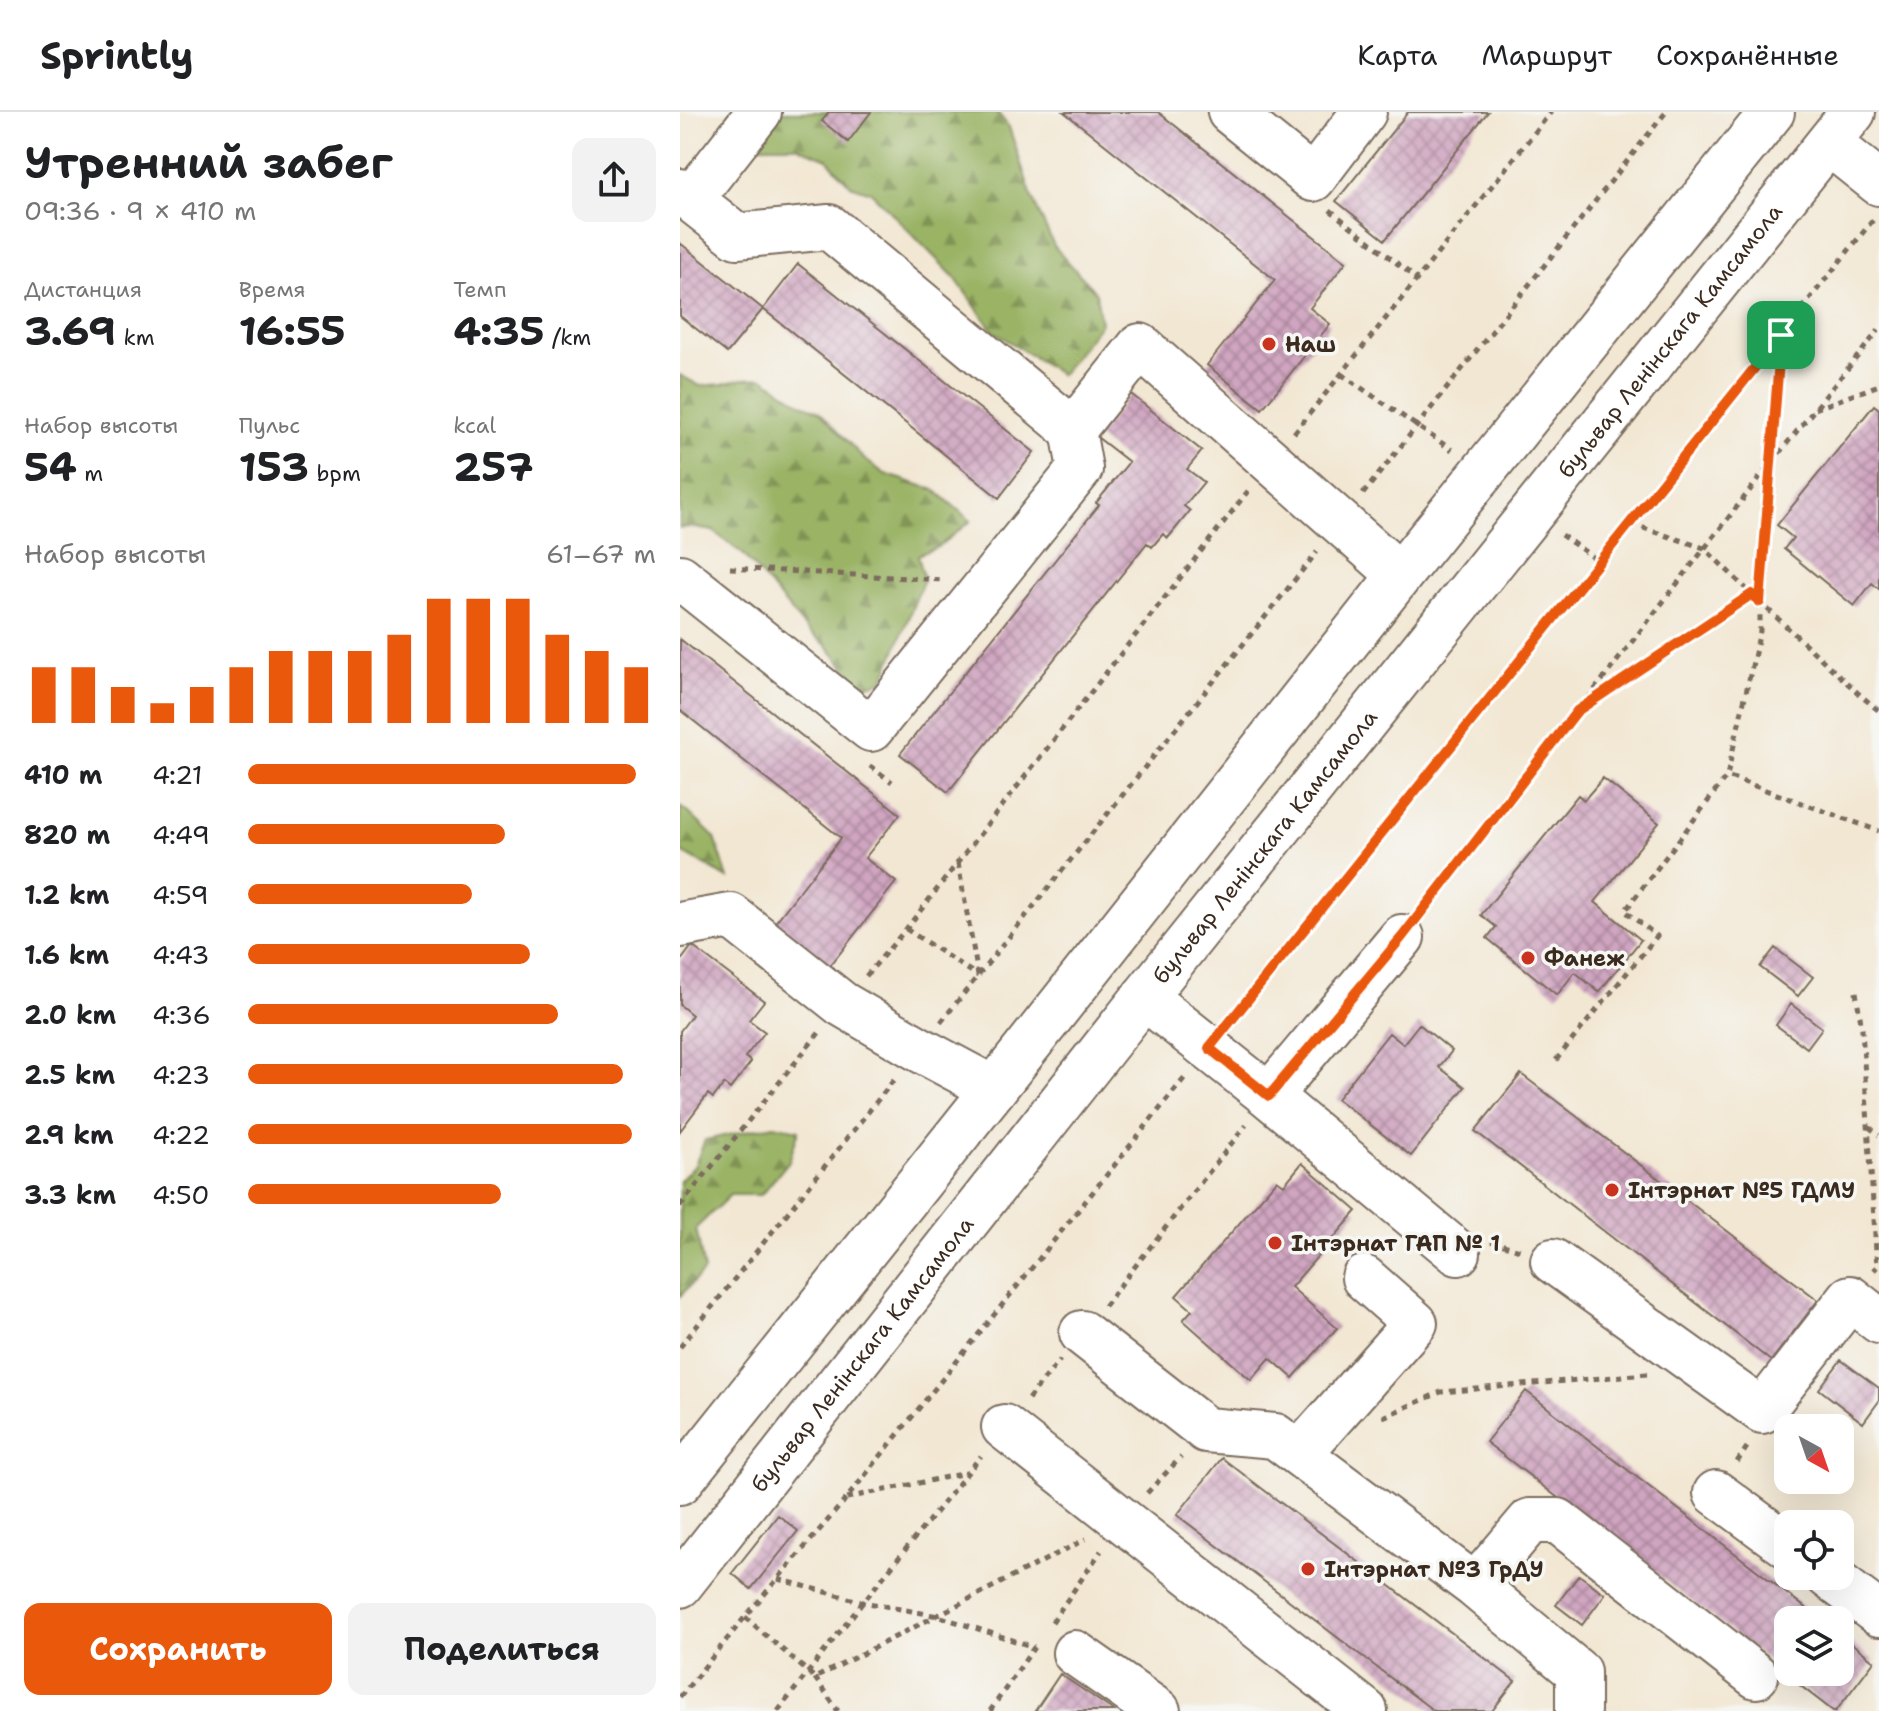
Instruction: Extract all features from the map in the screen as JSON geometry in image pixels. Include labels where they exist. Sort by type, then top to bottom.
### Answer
[{"type":"main road","points":[[680,577],[871,729],[1080,469],[1073,430],[829,227],[737,236],[685,195],[759,112]]},
{"type":"main road","points":[[1244,118],[1313,179],[1364,112]]},
{"type":"main road","points":[[680,1482],[1772,112]]},
{"type":"main road","points":[[1841,127],[1879,183]]},
{"type":"main road","name":"бульвар Ленінскага Камсамола","points":[[680,1585],[1144,997],[1841,127]]},
{"type":"main road","points":[[1073,430],[1140,346],[1400,575]]},
{"type":"main road","points":[[680,925],[731,916],[842,1004],[994,1089]]},
{"type":"main road","points":[[1269,1096],[1402,937]]},
{"type":"main road","points":[[1144,997],[1458,1253]]},
{"type":"main road","points":[[1553,1261],[1762,1411],[1864,1309]]},
{"type":"main road","points":[[1299,1454],[1415,1323],[1364,1278]]},
{"type":"main road","points":[[1082,1333],[1206,1430],[1275,1436],[1475,1586],[1578,1672],[1578,1711]]},
{"type":"main road","points":[[1004,1427],[1365,1711]]},
{"type":"main road","points":[[1716,1493],[1774,1536]]},
{"type":"main road","points":[[1475,1586],[1530,1521],[1558,1521],[1756,1676]]},
{"type":"main road","points":[[1847,1590],[1879,1614]]},
{"type":"main road","points":[[1048,1643],[1158,1711]]},
{"type":"path","points":[[680,1206],[906,929],[1271,462],[1551,112]]},
{"type":"path","points":[[680,1347],[1666,112]]},
{"type":"path","points":[[1313,179],[1314,197],[1417,279]]},
{"type":"path","points":[[680,1697],[846,1499],[1879,213]]},
{"type":"path","points":[[1402,937],[1704,548],[1879,330]]},
{"type":"path","points":[[1556,1060],[1657,936],[1625,911],[1727,776],[1760,631],[1781,335]]},
{"type":"path","points":[[1341,374],[1463,458]]},
{"type":"path","points":[[1814,409],[1879,385]]},
{"type":"path","points":[[1631,524],[1704,548],[1879,711]]},
{"type":"path","points":[[1551,528],[1600,562]]},
{"type":"path","points":[[726,568],[989,583]]},
{"type":"path","points":[[1577,711],[1752,594]]},
{"type":"path","points":[[1727,776],[1879,831]]},
{"type":"path","points":[[958,863],[978,976]]},
{"type":"path","points":[[906,929],[978,976]]},
{"type":"path","points":[[1856,992],[1862,1029],[1877,1267],[1864,1309]]},
{"type":"path","points":[[1869,1127],[1879,1135]]},
{"type":"path","points":[[1458,1253],[1485,1239],[1553,1261]]},
{"type":"path","points":[[1370,1423],[1441,1392],[1704,1370]]},
{"type":"path","points":[[1716,1493],[1748,1446],[1762,1411]]},
{"type":"path","points":[[990,1711],[1048,1643],[1123,1520],[1206,1430]]},
{"type":"path","points":[[846,1499],[968,1472]]},
{"type":"path","points":[[815,1678],[1123,1520]]},
{"type":"path","points":[[778,1579],[863,1602],[938,1616],[1048,1643]]},
{"type":"path","points":[[745,1617],[815,1678],[838,1711]]},
{"type":"green space","points":[[730,112],[997,112],[1009,127],[1033,200],[1054,246],[1096,293],[1101,323],[1061,375],[993,331],[955,278],[871,192],[850,185],[827,159],[796,146],[757,146],[729,117]]},
{"type":"green space","points":[[680,375],[700,386],[763,378],[820,412],[864,459],[885,474],[935,490],[971,521],[938,547],[918,555],[924,579],[883,681],[861,687],[827,646],[807,630],[743,554],[713,531],[680,528]]},
{"type":"green space","points":[[680,807],[715,838],[728,878],[680,851]]},
{"type":"green space","points":[[774,1125],[799,1130],[789,1161],[761,1195],[730,1195],[696,1228],[704,1271],[680,1296],[680,1181],[695,1165],[705,1140]]},
{"type":"building","points":[[829,112],[871,112],[848,142],[822,121]]},
{"type":"building","points":[[1064,112],[1158,112],[1346,262],[1310,308],[1330,324],[1262,409],[1207,365],[1275,280]]},
{"type":"building","points":[[1408,112],[1488,112],[1385,240],[1336,201]]},
{"type":"building","points":[[680,243],[763,309],[727,353],[680,316]]},
{"type":"building","points":[[798,264],[1034,452],[999,498],[763,309]]},
{"type":"building","points":[[1131,394],[1202,451],[1187,469],[1204,482],[1184,506],[1190,511],[1168,538],[1163,534],[1152,547],[1147,543],[948,792],[900,754],[1099,505],[1096,503],[1129,462],[1097,437]]},
{"type":"building","points":[[1874,405],[1879,409],[1879,589],[1872,583],[1854,606],[1784,549],[1793,538],[1777,525]]},
{"type":"building","points":[[680,639],[900,814],[865,858],[896,882],[829,967],[774,924],[841,838],[680,710]]},
{"type":"building","points":[[1603,778],[1659,823],[1595,902],[1641,940],[1599,992],[1575,972],[1557,995],[1487,938],[1496,927],[1481,915],[1578,795],[1584,800]]},
{"type":"building","points":[[692,946],[764,1001],[749,1020],[765,1032],[745,1057],[751,1062],[730,1089],[724,1084],[713,1098],[708,1094],[680,1131],[680,1031],[692,1015],[680,1005],[680,962]]},
{"type":"building","points":[[1775,948],[1813,977],[1798,996],[1760,967]]},
{"type":"building","points":[[1791,1004],[1822,1028],[1807,1048],[1776,1025]]},
{"type":"building","points":[[1419,1024],[1452,1051],[1439,1067],[1465,1087],[1411,1156],[1337,1099],[1389,1033],[1403,1044]]},
{"type":"building","name":"Інтэрнат №5 ГДМУ","points":[[1521,1074],[1818,1300],[1771,1361],[1475,1131]]},
{"type":"building","name":"Інтэрнат ГАП № 1","points":[[1302,1163],[1357,1211],[1291,1287],[1337,1328],[1293,1378],[1270,1358],[1251,1380],[1183,1320],[1192,1310],[1176,1296],[1277,1180],[1284,1185]]},
{"type":"building","points":[[1841,1360],[1879,1388],[1879,1401],[1863,1423],[1819,1389]]},
{"type":"building","points":[[1526,1391],[1774,1584],[1774,1590],[1782,1590],[1803,1606],[1774,1606],[1774,1665],[1486,1442]]},
{"type":"building","name":"Інтэрнат №3 ГрДУ","points":[[1222,1458],[1515,1681],[1492,1711],[1434,1711],[1177,1515]]},
{"type":"building","points":[[778,1515],[798,1531],[751,1589],[732,1573]]},
{"type":"building","points":[[1579,1575],[1605,1594],[1582,1625],[1556,1605]]},
{"type":"building","points":[[1854,1645],[1874,1661],[1836,1711],[1801,1686],[1854,1686]]},
{"type":"building","points":[[1060,1674],[1114,1711],[1035,1711]]},
{"type":"place","name":"Наш","points":[[1269,344]]},
{"type":"place","name":"Фанеж","points":[[1528,958]]},
{"type":"place","name":"Інтэрнат №5 ГДМУ","points":[[1612,1190]]},
{"type":"place","name":"Інтэрнат ГАП № 1","points":[[1275,1243]]},
{"type":"place","name":"Інтэрнат №3 ГрДУ","points":[[1308,1569]]},
{"type":"route","points":[[1781,335],[1760,602],[1752,594],[1577,711],[1402,937],[1269,1096],[1209,1048],[1781,335]]}]
